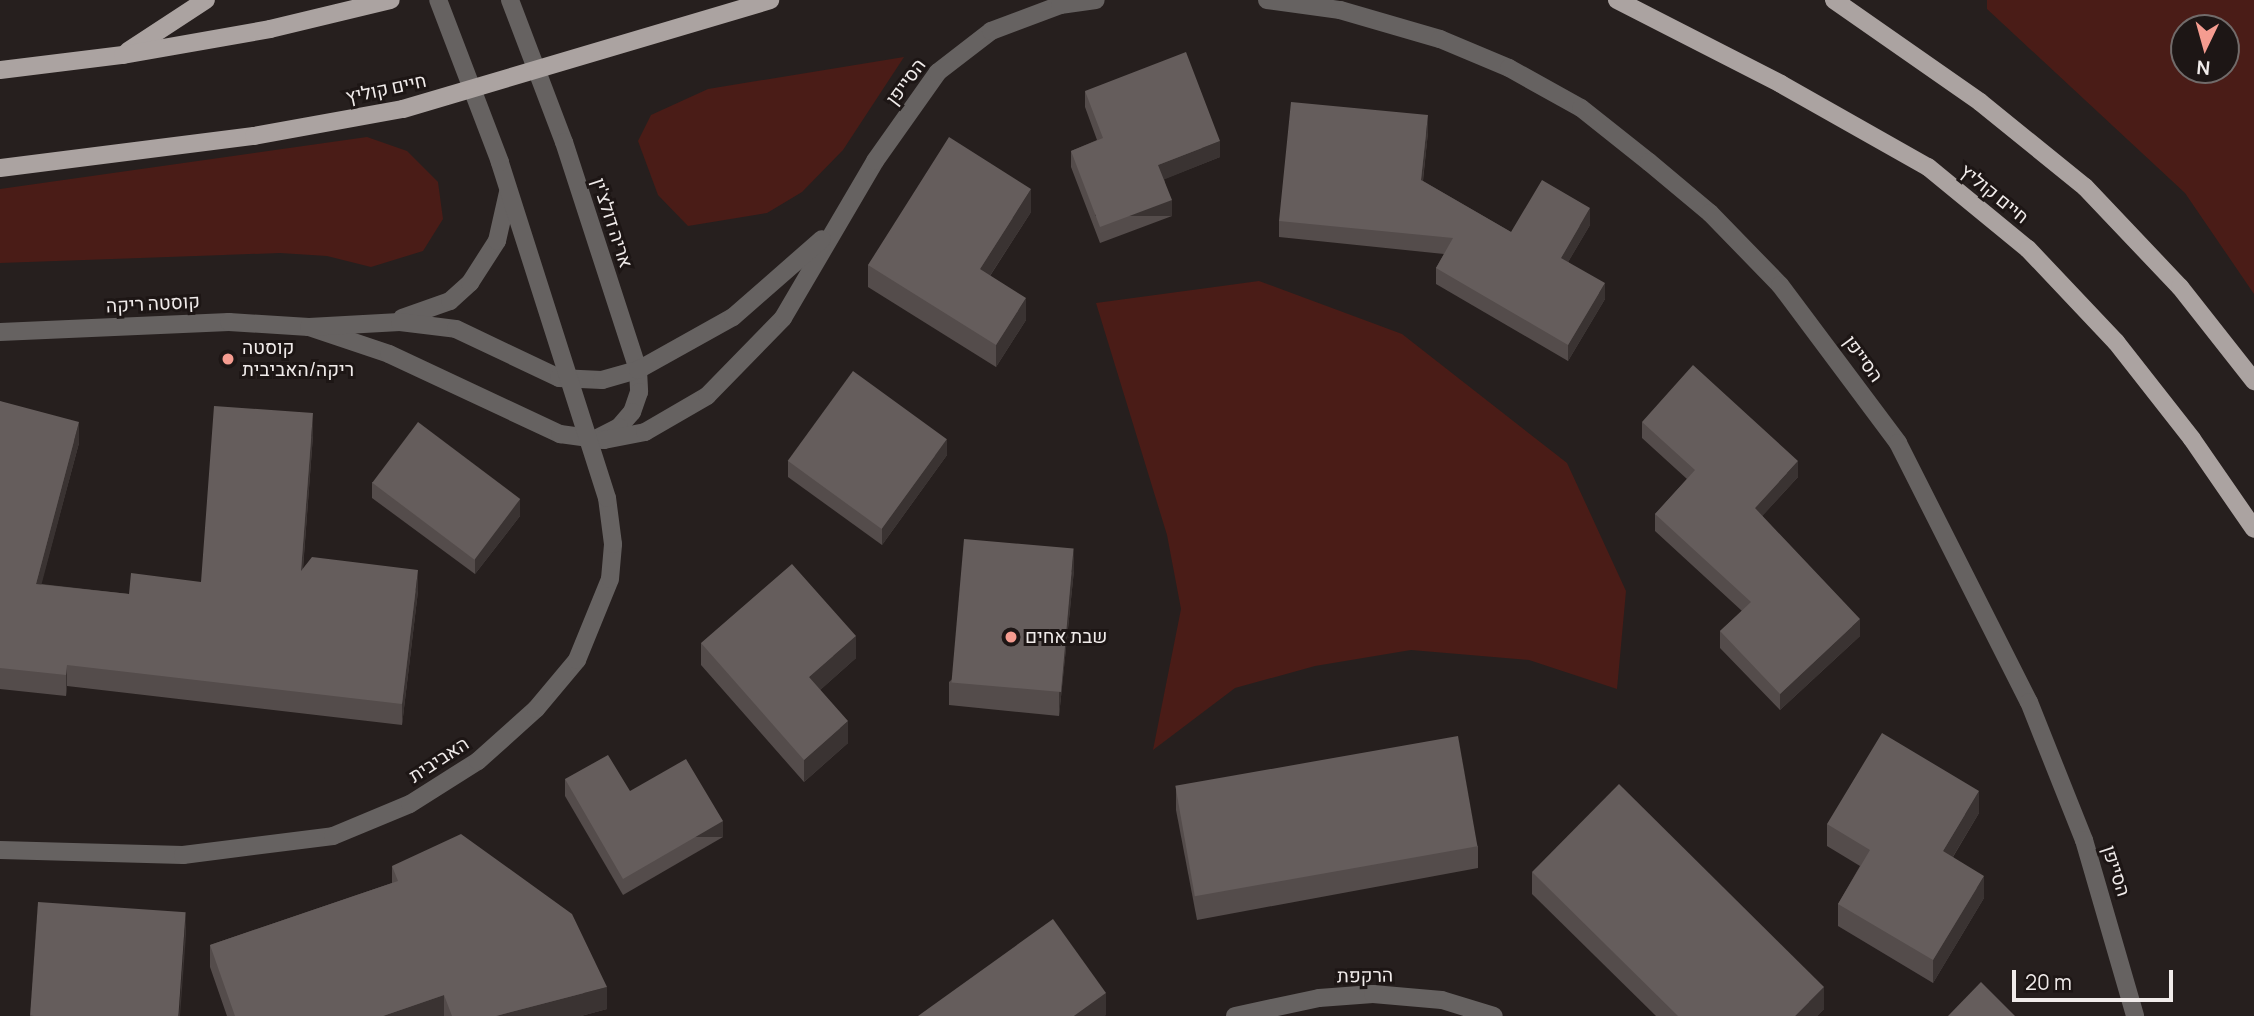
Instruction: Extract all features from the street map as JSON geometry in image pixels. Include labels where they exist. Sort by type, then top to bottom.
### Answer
[{"type":"main road","points":[[122,55],[206,0]]},
{"type":"main road","points":[[0,70],[122,55],[270,29],[391,0]]},
{"type":"main road","name":"חיים קוליץ","points":[[0,168],[254,136],[403,109],[770,0]]},
{"type":"main road","name":"חיים קוליץ","points":[[1617,0],[1781,84],[1928,167],[2028,249],[2116,342],[2192,439],[2254,529]]},
{"type":"main road","points":[[1834,0],[1980,102],[2085,187],[2180,287],[2254,381]]},
{"type":"street","points":[[438,0],[508,188],[570,381]]},
{"type":"street","name":"אריה דולצ'ין","points":[[510,0],[638,370],[639,393],[627,420],[589,439]]},
{"type":"street","name":"הסייפן","points":[[589,439],[645,432],[688,408],[730,376],[783,318],[832,229],[938,72],[991,31],[1060,5],[1096,0]]},
{"type":"street","name":"הסייפן","points":[[1266,0],[1352,14],[1440,38],[1509,68],[1581,108],[1649,162],[1710,213],[1780,285],[1898,443],[2023,690],[2084,840],[2135,1016]]},
{"type":"street","points":[[376,322],[417,316],[450,301],[470,283],[497,241],[508,188]]},
{"type":"street","name":"הסייפן","points":[[570,381],[602,380],[638,370],[733,317],[832,229]]},
{"type":"street","name":"קוסטה ריקה","points":[[0,332],[229,322],[309,327],[376,322],[456,329],[542,372],[570,381]]},
{"type":"street","name":"קוסטה ריקה","points":[[309,327],[389,354],[542,428],[589,439]]},
{"type":"street","name":"האביבית","points":[[0,850],[183,855],[275,847],[333,836],[410,804],[478,761],[536,709],[577,660],[600,610],[610,579],[612,523],[570,381]]},
{"type":"street","name":"הרקפת","points":[[1236,1016],[1319,998],[1373,994],[1442,1000],[1494,1016]]},
{"type":"shaded area","points":[[1987,0],[2254,0],[2254,294],[2185,193],[1987,9]]},
{"type":"shaded area","points":[[904,57],[843,150],[802,192],[767,213],[688,226],[658,195],[638,141],[651,115],[708,89]]},
{"type":"shaded area","points":[[367,137],[407,151],[438,182],[443,219],[423,251],[371,267],[327,256],[280,253],[0,263],[0,189]]},
{"type":"shaded area","points":[[1259,281],[1402,334],[1567,463],[1626,591],[1617,689],[1529,660],[1411,650],[1315,666],[1235,688],[1153,750],[1181,609],[1167,535],[1096,303]]},
{"type":"building","points":[[1186,52],[1220,141],[1158,165],[1172,200],[1100,227],[1071,151],[1103,138],[1085,91]]},
{"type":"building","points":[[1291,102],[1428,115],[1421,180],[1511,232],[1542,180],[1590,208],[1561,258],[1605,283],[1568,345],[1436,268],[1453,238],[1279,221]]},
{"type":"building","points":[[949,137],[1031,189],[980,269],[1026,298],[996,345],[868,265]]},
{"type":"building","points":[[1693,365],[1798,461],[1755,508],[1860,619],[1780,694],[1720,631],[1751,602],[1655,514],[1695,470],[1642,422]]},
{"type":"building","points":[[853,371],[947,439],[882,529],[788,461]]},
{"type":"building","points":[[0,401],[79,422],[36,584],[129,594],[131,573],[201,582],[214,406],[313,413],[301,571],[312,557],[418,570],[402,704],[67,665],[66,675],[0,668]]},
{"type":"building","points":[[418,422],[520,499],[474,560],[372,483]]},
{"type":"building","name":"שבת אחים","points":[[964,539],[1074,549],[1061,692],[951,682]]},
{"type":"building","points":[[792,564],[856,636],[809,677],[848,721],[804,760],[701,643]]},
{"type":"building","points":[[1882,733],[1979,791],[1943,851],[1984,876],[1933,960],[1838,904],[1870,850],[1827,824]]},
{"type":"building","points":[[1458,736],[1477,846],[1195,896],[1175,786]]},
{"type":"building","points":[[608,755],[630,791],[686,759],[723,821],[623,879],[565,779]]},
{"type":"building","points":[[1619,784],[1824,987],[1795,1016],[1678,1016],[1532,872]]},
{"type":"building","points":[[461,834],[572,914],[607,987],[496,1016],[452,1016],[444,995],[383,1016],[235,1016],[210,945],[398,881],[392,866]]},
{"type":"building","points":[[38,902],[186,912],[178,1016],[30,1016]]},
{"type":"building","points":[[1053,919],[1106,993],[1074,1016],[918,1016]]},
{"type":"building","points":[[1981,982],[2015,1016],[1948,1016]]},
{"type":"place","name":"קוסטה ריקה/האביבית","points":[[228,359]]},
{"type":"place","name":"שבת אחים","points":[[1011,637]]}]
